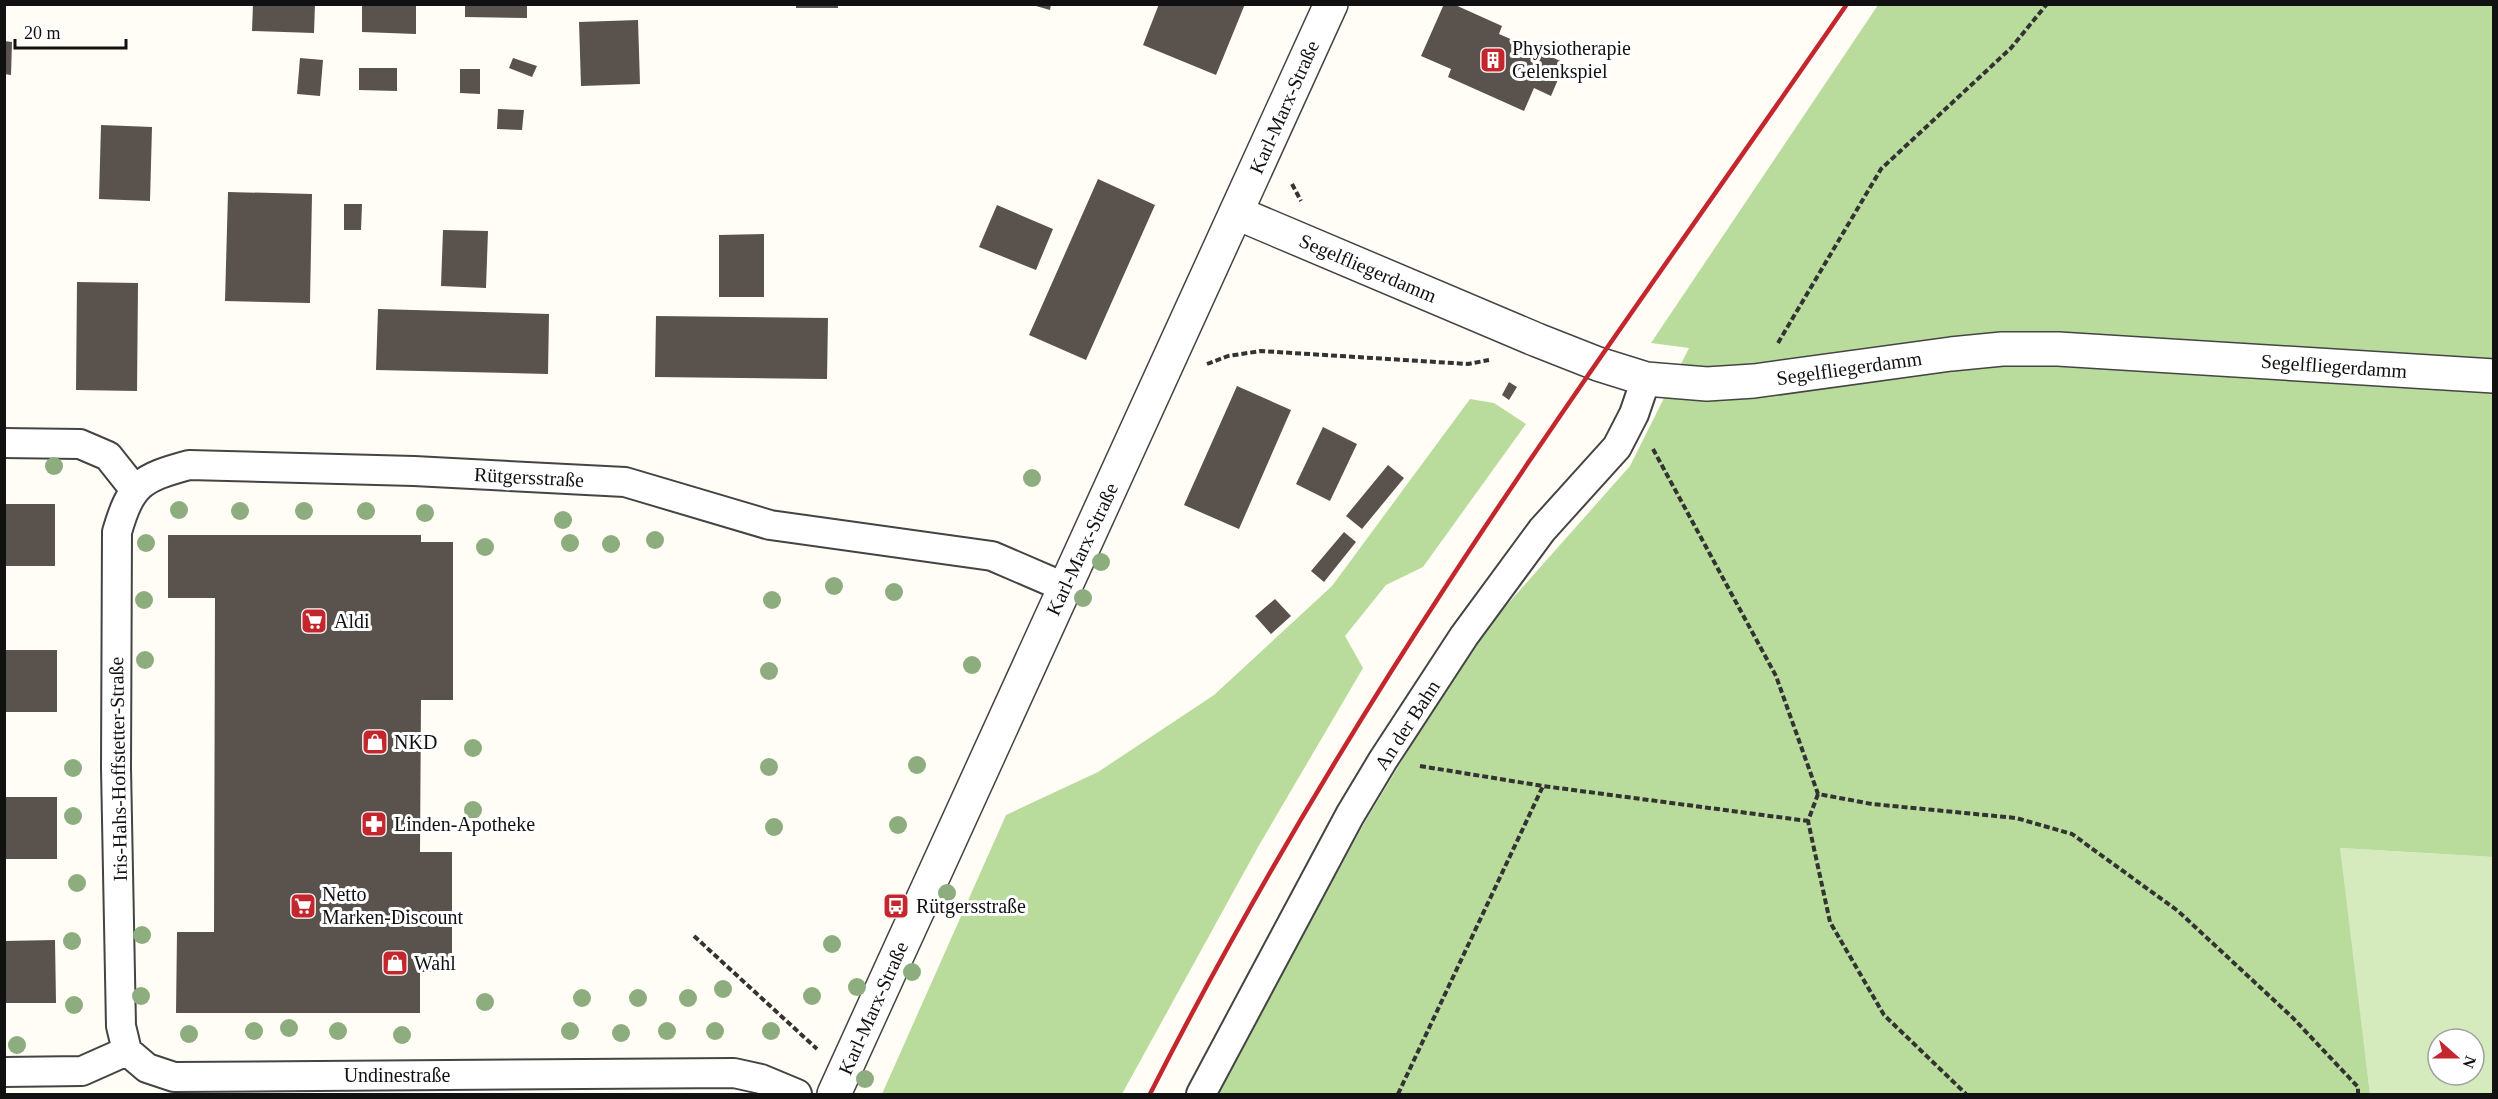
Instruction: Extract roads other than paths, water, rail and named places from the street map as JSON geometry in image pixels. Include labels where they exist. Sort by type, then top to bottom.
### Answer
[{"type":"street","name":"Karl-Marx-Straße","points":[[834,1095],[1331,4]]},
{"type":"street","name":"Segelfliegerdamm","points":[[1237,213],[1538,340],[1598,364],[1646,379],[1707,384],[1754,381],[2002,349],[2058,349],[2493,376]]},
{"type":"street","name":"An der Bahn","points":[[1201,1095],[1350,815],[1383,760],[1464,636],[1542,530],[1617,447],[1634,414],[1646,379]]},
{"type":"street","points":[[4,444],[80,444],[108,456],[135,490]]},
{"type":"street","name":"Rütgersstraße","points":[[135,490],[153,474],[189,465],[414,471],[625,482],[770,525],[992,556],[1064,587]]},
{"type":"street","name":"Iris-Hahs-Hoffstetter-Straße","points":[[127,1051],[121,1026],[116,768],[117,532],[124,508],[135,490]]},
{"type":"street","points":[[4,1072],[82,1071],[127,1051]]},
{"type":"street","name":"Undinestraße","points":[[127,1051],[147,1068],[174,1077],[734,1073],[761,1079],[797,1095]]},
{"type":"railway","points":[[1150,1094],[1255,899],[1330,771],[1408,645],[1496,510],[1847,4]]},
{"type":"place","name":"Physiotherapie Gelenkspiel","points":[[1493,60]]},
{"type":"place","name":"Aldi","points":[[314,621]]},
{"type":"place","name":"NKD","points":[[375,742]]},
{"type":"place","name":"Linden-Apotheke","points":[[374,824]]},
{"type":"place","name":"Netto Marken-Discount","points":[[303,906]]},
{"type":"place","name":"Rütgersstraße","points":[[896,906]]},
{"type":"place","name":"Wahl","points":[[395,963]]}]
